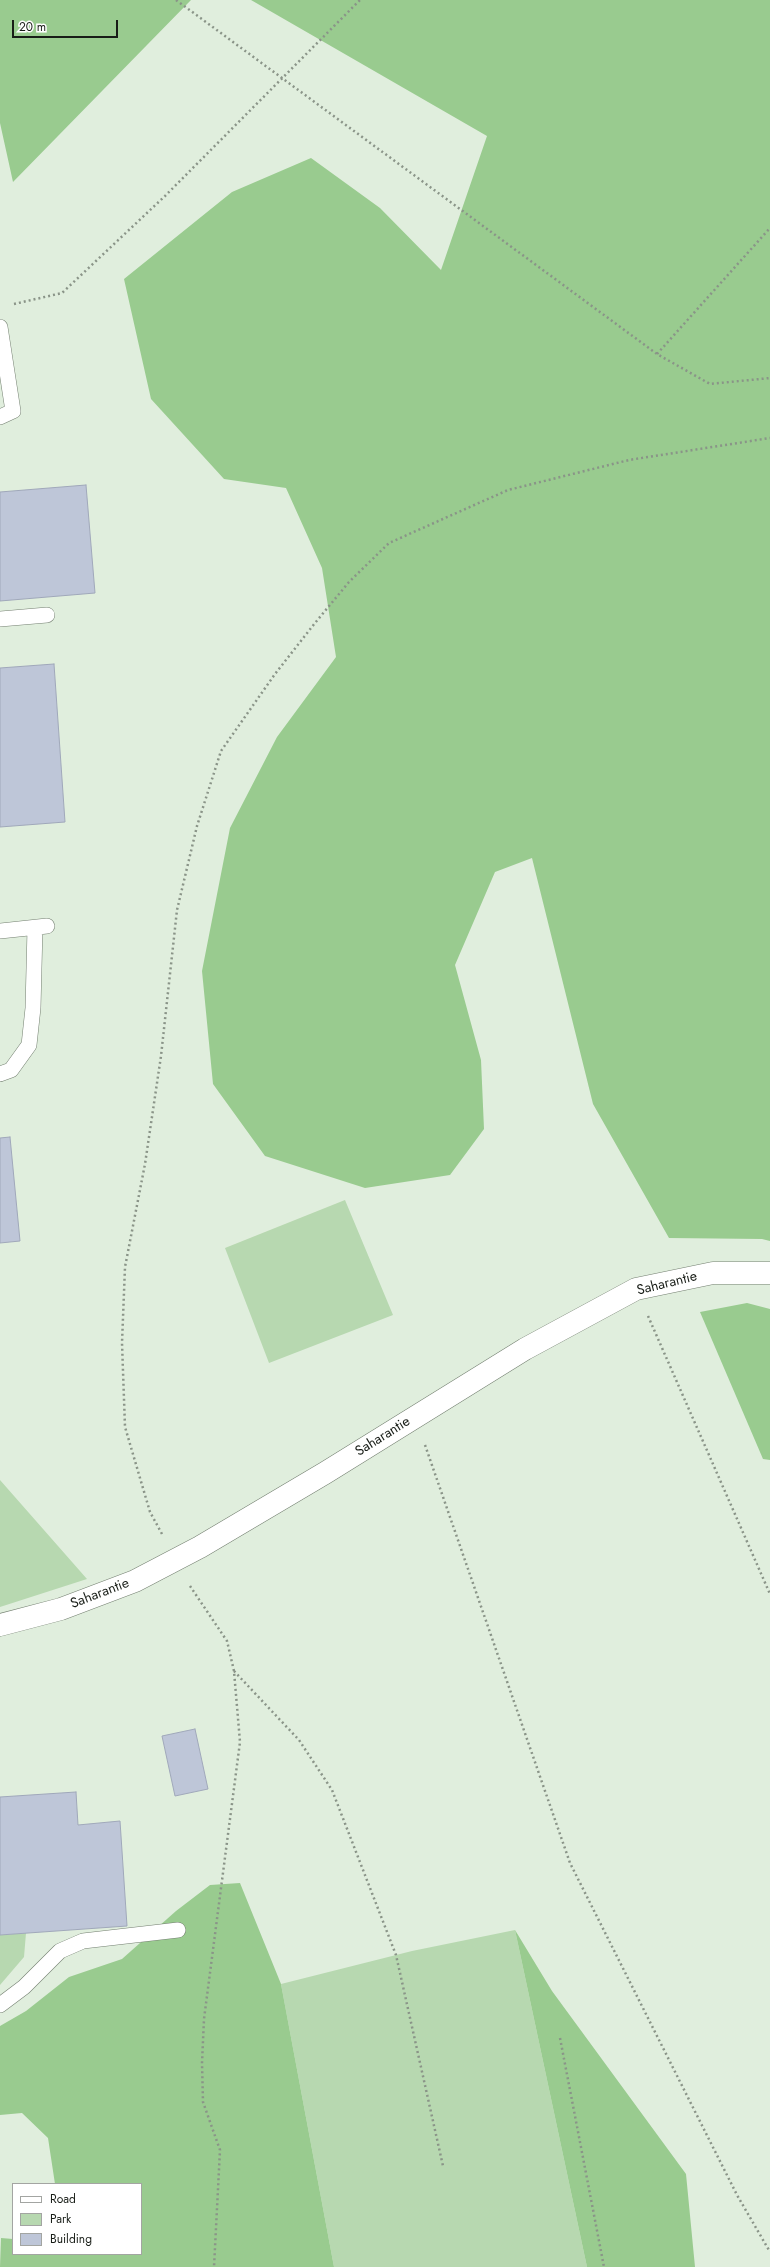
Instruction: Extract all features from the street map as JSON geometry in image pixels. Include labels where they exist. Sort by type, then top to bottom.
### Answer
[{"type":"street","name":"Saharantie","points":[[0,1625],[61,1609],[135,1581],[176,1560],[326,1473],[525,1349],[636,1290],[713,1273],[770,1273]]},
{"type":"lane","points":[[0,327],[13,411],[0,417]]},
{"type":"lane","points":[[0,619],[46,615]]},
{"type":"lane","points":[[0,930],[41,927],[29,1045],[12,1070],[0,1074]]},
{"type":"lane","points":[[0,2005],[24,1988],[60,1951],[83,1941],[178,1930]]},
{"type":"path","points":[[176,0],[657,354],[710,384],[770,378]]},
{"type":"path","points":[[7,306],[62,292],[165,196],[360,0]]},
{"type":"path","points":[[657,354],[770,228]]},
{"type":"path","points":[[214,2267],[220,2150],[203,2102],[202,2062],[204,2020],[240,1742],[234,1671],[227,1641],[195,1596],[150,1512],[125,1427],[122,1343],[125,1267],[161,1056],[177,910],[197,826],[221,751],[275,674],[315,623],[349,582],[389,543],[508,490],[629,460],[770,438]]},
{"type":"path","points":[[636,1290],[770,1594]]},
{"type":"path","points":[[416,1417],[451,1523],[570,1863],[738,2195],[770,2252]]},
{"type":"path","points":[[234,1671],[299,1740],[332,1790],[396,1955],[443,2166]]},
{"type":"path","points":[[560,2038],[604,2267]]},
{"type":"green space","points":[[0,0],[191,0],[13,182],[0,123]]},
{"type":"green space","points":[[251,0],[770,0],[770,1241],[762,1239],[669,1238],[593,1104],[532,858],[495,872],[455,965],[481,1060],[484,1129],[450,1175],[365,1188],[265,1156],[213,1084],[202,971],[230,828],[277,737],[336,657],[322,568],[286,488],[224,479],[151,399],[124,279],[232,192],[311,158],[380,208],[441,270],[487,136]]},
{"type":"green space","points":[[345,1200],[393,1315],[269,1363],[225,1248]]},
{"type":"green space","points":[[747,1303],[770,1309],[770,1460],[763,1459],[700,1312]]},
{"type":"green space","points":[[0,1480],[87,1579],[0,1607]]},
{"type":"green space","points":[[240,1883],[281,1984],[334,2267],[0,2267],[1,2238],[12,2239],[12,2255],[142,2255],[142,2183],[55,2183],[48,2138],[22,2113],[0,2115],[0,2026],[26,2011],[69,1977],[122,1959],[176,1911],[210,1885]]},
{"type":"green space","points":[[515,1930],[587,2267],[334,2267],[281,1984],[412,1951]]},
{"type":"green space","points":[[515,1930],[552,1991],[686,2174],[695,2267],[587,2267]]},
{"type":"green space","points":[[26,1933],[24,1957],[0,1985],[0,1935]]},
{"type":"building","points":[[86,485],[95,593],[0,601],[0,492]]},
{"type":"building","points":[[54,664],[65,822],[0,827],[0,668]]},
{"type":"building","points":[[10,1137],[20,1241],[0,1243],[0,1138]]},
{"type":"building","points":[[195,1729],[208,1789],[175,1796],[162,1736]]},
{"type":"building","points":[[76,1792],[78,1825],[120,1821],[127,1926],[0,1935],[0,1797]]}]
